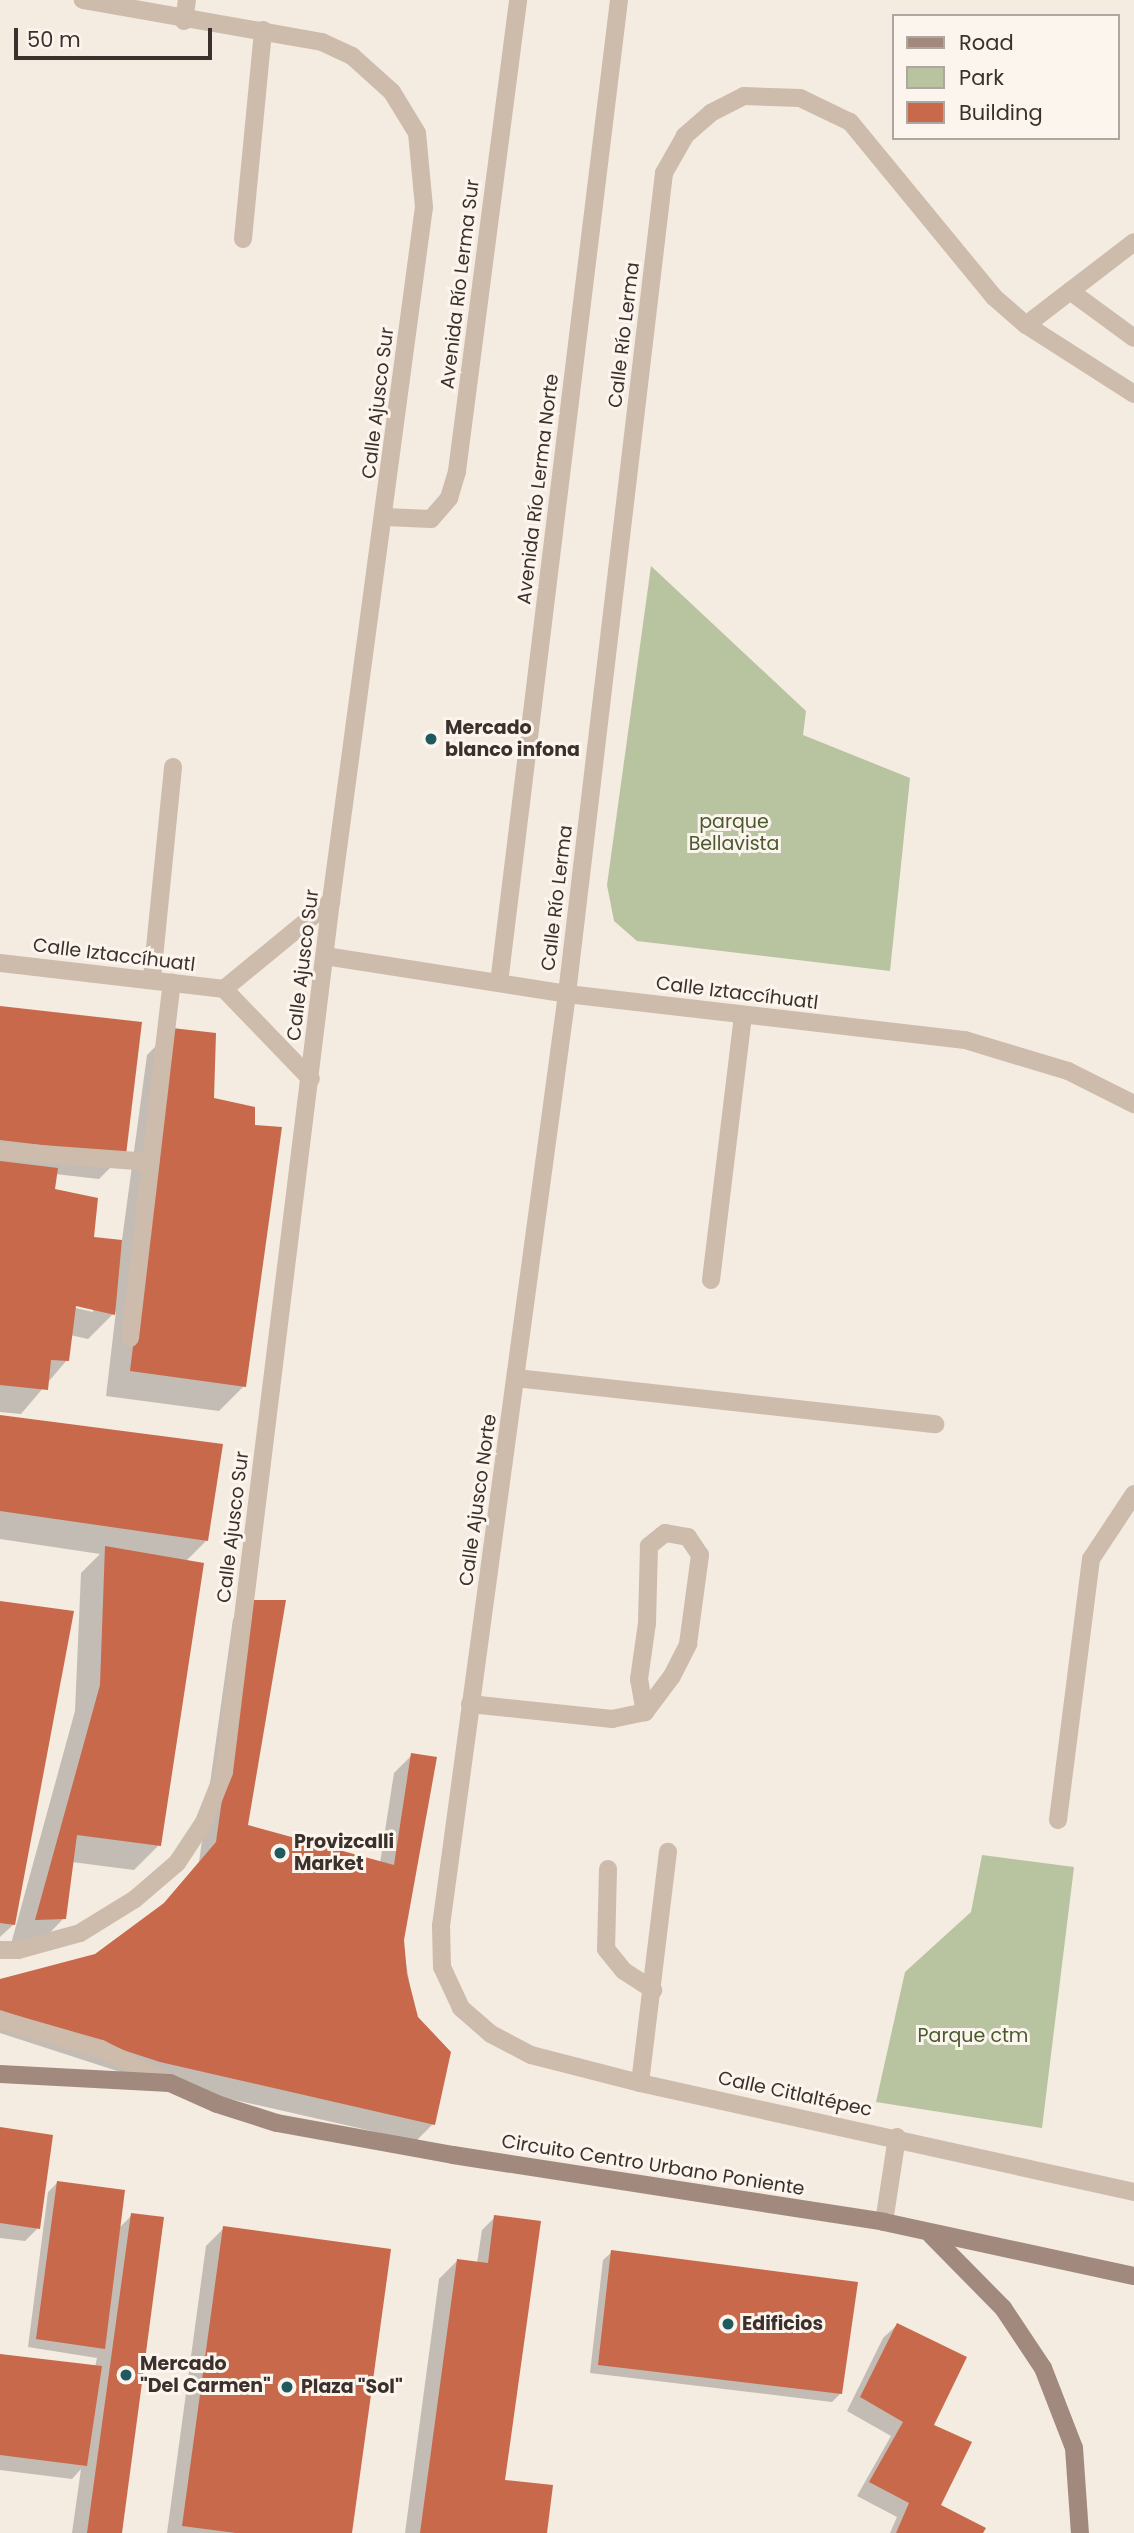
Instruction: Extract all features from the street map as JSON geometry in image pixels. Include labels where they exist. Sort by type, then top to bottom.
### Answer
[{"type":"street","name":"Calle Ajusco Sur","points":[[0,1950],[18,1950],[80,1933],[135,1899],[177,1863],[204,1822],[224,1772],[331,901],[385,517],[424,207],[417,133],[392,92],[352,56],[322,42],[263,30],[184,21],[83,0]]},
{"type":"street","points":[[184,21],[187,0]]},
{"type":"street","name":"Avenida Río Lerma Sur","points":[[385,517],[431,519],[449,498],[457,471],[518,0]]},
{"type":"street","name":"Avenida Río Lerma Norte","points":[[499,984],[619,0]]},
{"type":"street","points":[[243,239],[263,30]]},
{"type":"street","name":"Calle Río Lerma","points":[[567,994],[664,173],[685,136],[711,113],[744,96],[800,98],[850,122],[994,297],[1026,325],[1134,394]]},
{"type":"street","points":[[1026,325],[1134,242]]},
{"type":"street","points":[[1070,292],[1134,338]]},
{"type":"street","points":[[152,978],[173,767]]},
{"type":"street","points":[[311,1079],[224,989],[331,901]]},
{"type":"street","name":"Calle Iztaccíhuatl","points":[[325,956],[567,994],[965,1040],[1068,1071],[1134,1104]]},
{"type":"street","name":"Calle Iztaccíhuatl","points":[[0,963],[152,978],[224,989]]},
{"type":"street","points":[[130,1338],[172,982]]},
{"type":"street","name":"Calle Ajusco Norte","points":[[461,2008],[442,1967],[441,1926],[567,994]]},
{"type":"street","points":[[711,1280],[743,1016]]},
{"type":"street","points":[[0,1151],[151,1162]]},
{"type":"street","points":[[516,1378],[934,1424]]},
{"type":"street","points":[[1058,1820],[1091,1559],[1134,1493]]},
{"type":"street","points":[[470,1704],[612,1719],[645,1712],[672,1676],[688,1644],[700,1555],[688,1537],[665,1533],[649,1546],[648,1623],[639,1679],[645,1712]]},
{"type":"street","points":[[640,2083],[668,1852]]},
{"type":"street","points":[[608,1869],[606,1950],[624,1971],[653,1990]]},
{"type":"street","name":"Calle Citlaltépec","points":[[461,2008],[491,2034],[531,2055],[640,2083],[897,2137],[1134,2192]]},
{"type":"street","points":[[0,2020],[100,2049],[170,2082]]},
{"type":"street","name":"Circuito Centro Urbano Poniente","points":[[0,2074],[170,2082],[277,2123],[453,2155],[884,2222],[931,2235],[1134,2276]]},
{"type":"street","points":[[884,2222],[897,2137]]},
{"type":"street","points":[[931,2235],[1003,2308],[1043,2368],[1074,2448],[1080,2533]]},
{"type":"green space","name":"parque Bellavista","points":[[651,566],[806,711],[803,735],[910,778],[890,971],[637,941],[614,921],[607,885]]},
{"type":"green space","name":"Parque ctm","points":[[982,1855],[1074,1867],[1042,2128],[876,2102],[905,1972],[971,1912]]},
{"type":"building","points":[[0,1006],[142,1022],[126,1155],[0,1140]]},
{"type":"building","points":[[172,1028],[216,1033],[214,1098],[255,1107],[255,1125],[282,1127],[246,1387],[130,1371]]},
{"type":"building","points":[[0,1161],[58,1168],[55,1189],[98,1198],[94,1237],[122,1240],[115,1315],[76,1306],[69,1361],[51,1360],[48,1390],[0,1385]]},
{"type":"building","points":[[0,1415],[223,1444],[208,1541],[0,1511]]},
{"type":"building","points":[[105,1546],[204,1563],[161,1846],[77,1835],[66,1919],[35,1920],[100,1685]]},
{"type":"building","name":"Provizcalli Market","points":[[250,1600],[286,1600],[248,1825],[394,1865],[411,1753],[437,1757],[404,1940],[407,1974],[418,2017],[451,2052],[435,2125],[160,2062],[0,2010],[0,1979],[95,1954],[164,1903],[216,1842]]},
{"type":"building","points":[[0,1601],[74,1611],[15,1925],[0,1923]]},
{"type":"building","points":[[0,2127],[53,2135],[40,2229],[0,2223]]},
{"type":"building","points":[[57,2181],[125,2190],[105,2349],[36,2339]]},
{"type":"building","name":"Mercado \"Del Carmen\"","points":[[131,2213],[164,2217],[122,2533],[87,2533]]},
{"type":"building","points":[[494,2215],[541,2221],[505,2480],[553,2485],[547,2533],[420,2533],[457,2259],[488,2263]]},
{"type":"building","name":"Plaza \"Sol\"","points":[[223,2226],[391,2249],[352,2533],[236,2533],[182,2526]]},
{"type":"building","name":"Edificios","points":[[611,2250],[858,2282],[842,2394],[598,2365]]},
{"type":"building","points":[[897,2323],[967,2357],[934,2425],[972,2442],[941,2505],[986,2528],[983,2533],[896,2533],[909,2503],[869,2482],[903,2422],[860,2397]]},
{"type":"building","points":[[0,2354],[102,2366],[87,2466],[0,2455]]},
{"type":"place","name":"Mercado blanco infona","points":[[431,739]]},
{"type":"place","name":"Provizcalli Market","points":[[280,1853]]},
{"type":"place","name":"Edificios","points":[[728,2324]]},
{"type":"place","name":"Mercado \"Del Carmen\"","points":[[126,2375]]},
{"type":"place","name":"Plaza \"Sol\"","points":[[287,2387]]}]
